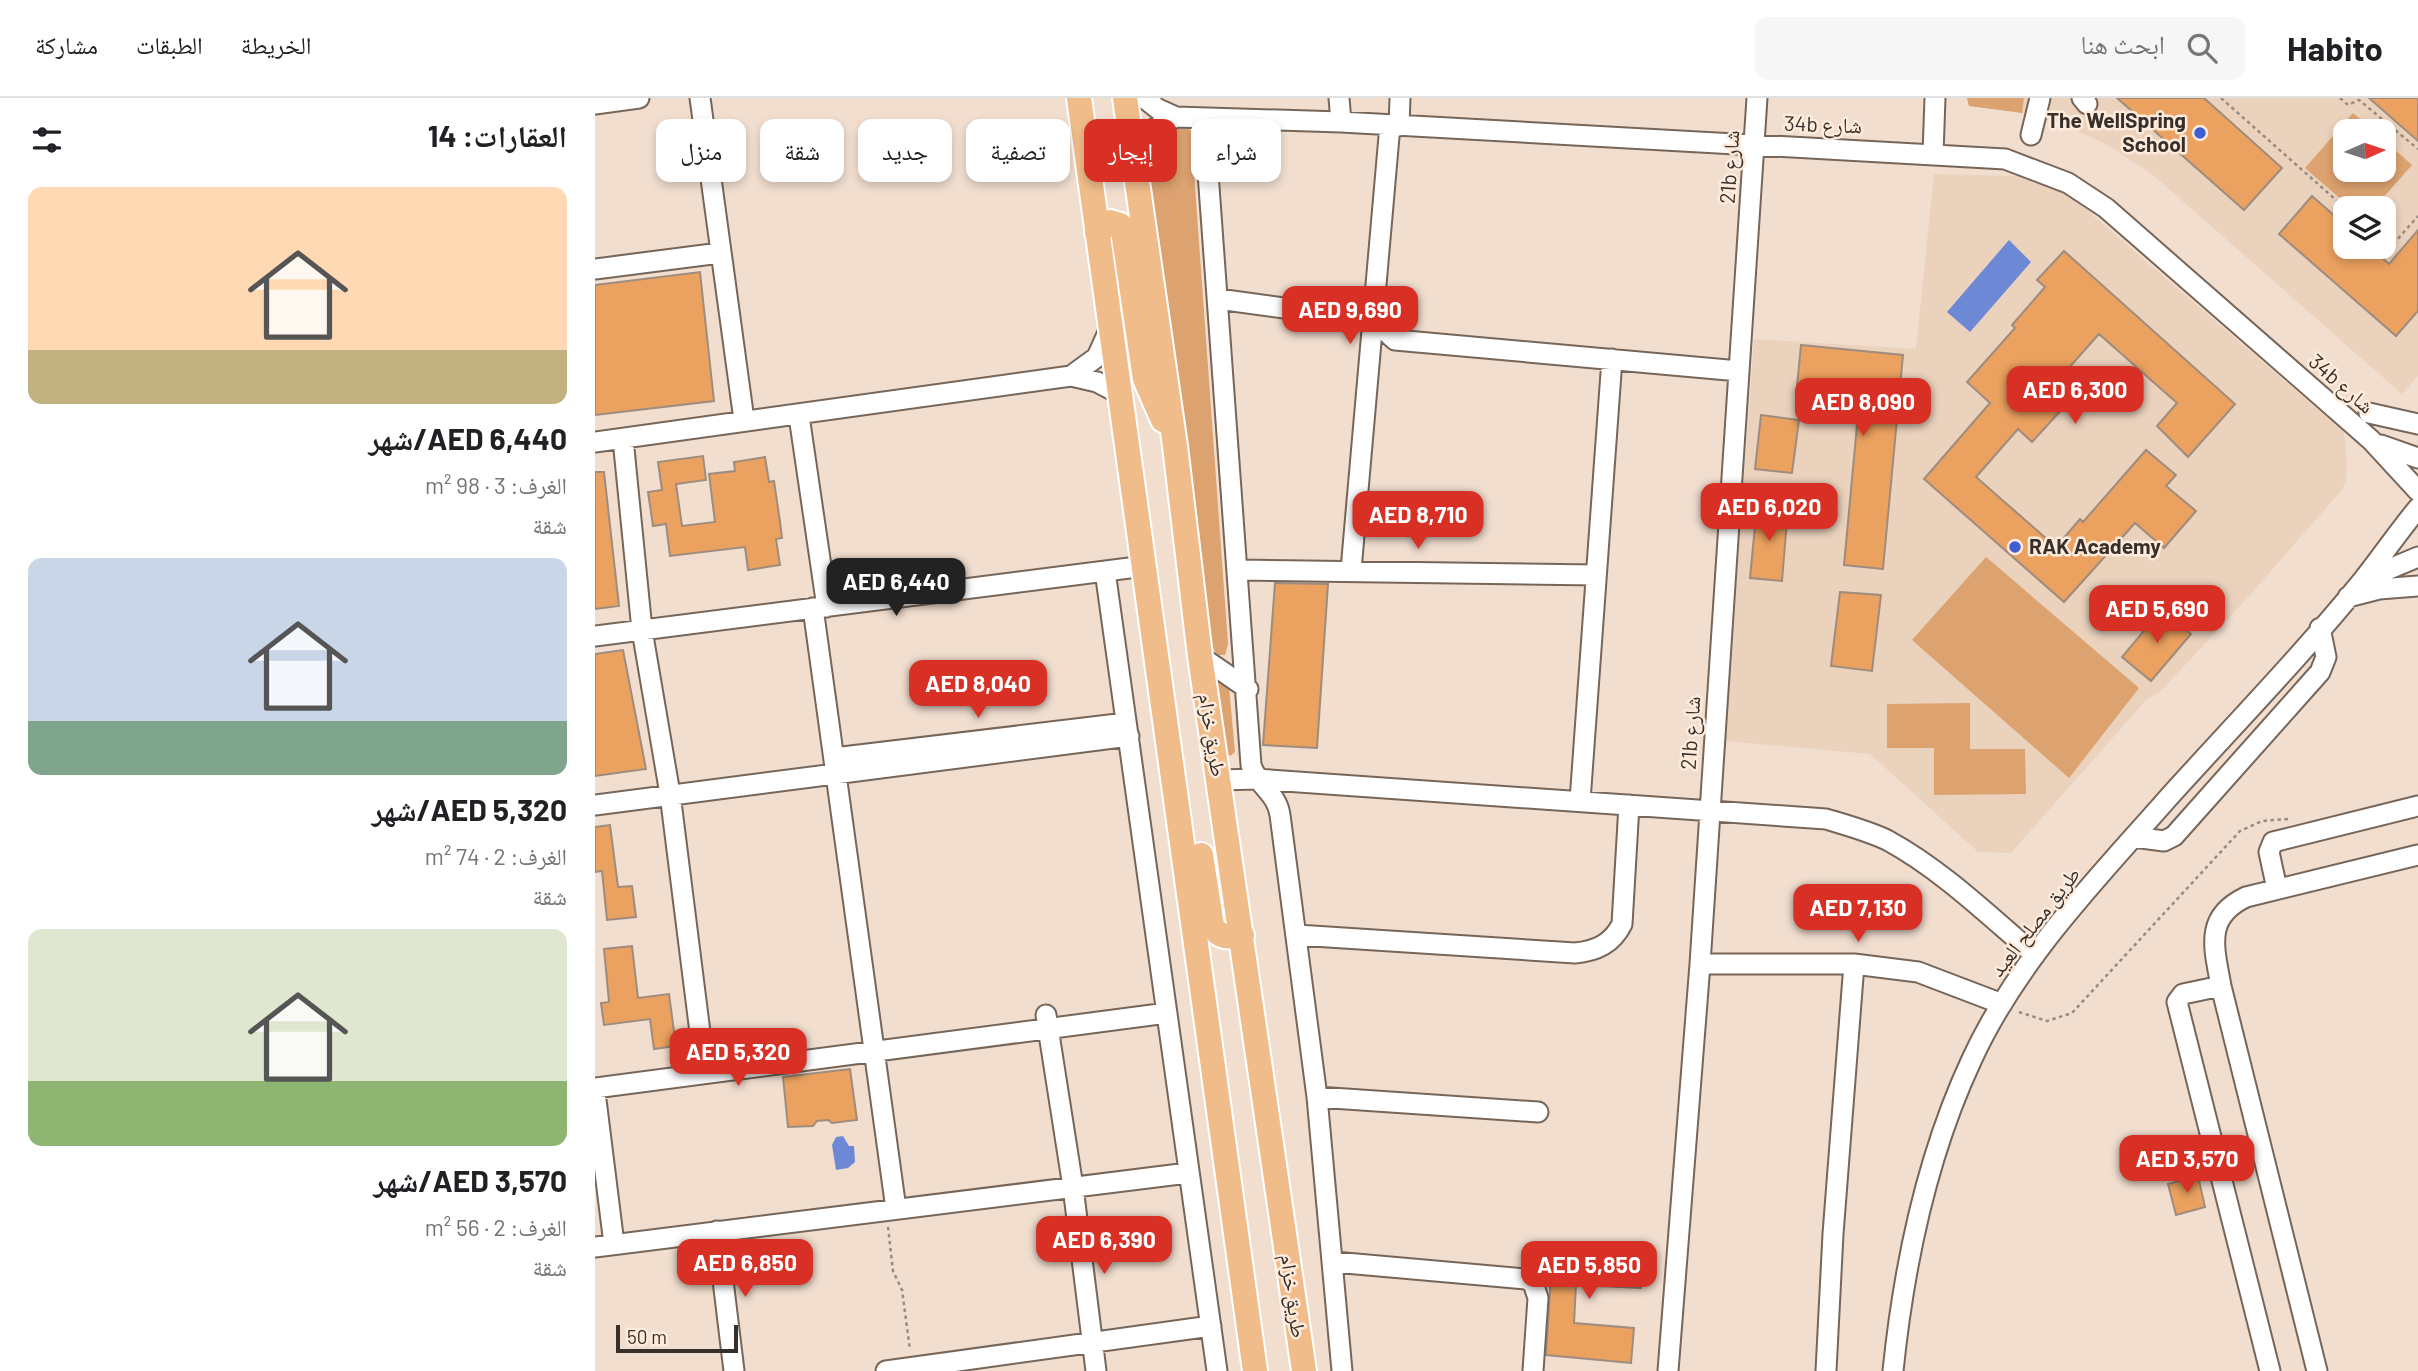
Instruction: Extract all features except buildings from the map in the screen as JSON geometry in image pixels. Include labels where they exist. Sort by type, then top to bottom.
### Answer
[{"type":"main road","name":"طريق خزام","points":[[1079,98],[1255,1371]]},
{"type":"main road","name":"طريق خزام","points":[[1125,98],[1128,119]]},
{"type":"main road","name":"طريق خزام","points":[[1137,182],[1175,446],[1200,656],[1304,1371]]},
{"type":"main road","points":[[1097,233],[1110,222],[1120,225],[1123,231],[1145,379],[1175,446]]},
{"type":"main road","points":[[1178,808],[1195,830],[1200,847],[1212,926],[1217,934],[1226,937],[1242,935]]},
{"type":"street","points":[[595,104],[639,98]]},
{"type":"street","points":[[700,98],[744,420]]},
{"type":"street","name":"34b شارع","points":[[1145,98],[1158,109],[1191,112],[2004,159],[2068,183],[2106,208],[2371,440],[2418,492]]},
{"type":"street","points":[[1339,98],[1341,122]]},
{"type":"street","points":[[1351,570],[1373,320],[1394,125],[1400,98]]},
{"type":"street","name":"21b شارع","points":[[1668,1371],[1700,964],[1757,98]]},
{"type":"street","points":[[1933,154],[1935,98]]},
{"type":"street","points":[[2031,135],[2041,98]]},
{"type":"street","points":[[1191,112],[1218,299],[1248,690],[1251,765],[1257,779],[1271,792],[1279,807],[1317,1097],[1342,1371]]},
{"type":"street","points":[[595,269],[720,253]]},
{"type":"street","points":[[1218,299],[1373,320],[1395,340],[1739,371]]},
{"type":"street","points":[[1071,376],[1097,357],[1110,328]]},
{"type":"street","points":[[1580,801],[1612,359]]},
{"type":"street","points":[[595,442],[744,420],[799,416],[1071,376],[1097,382],[1120,394]]},
{"type":"street","points":[[2369,412],[2418,424]]},
{"type":"street","points":[[799,416],[835,766],[875,1043],[891,1210]]},
{"type":"street","points":[[623,439],[642,630],[670,794],[705,1072]]},
{"type":"street","name":"34b شارع","points":[[2371,440],[2418,458]]},
{"type":"street","name":"طريق مصلح العيد","points":[[1893,1371],[1912,1242],[1928,1180],[1972,1059],[2001,1004],[2035,954],[2134,837],[2363,581],[2418,508]]},
{"type":"street","name":"طريق مصلح العيد","points":[[2363,581],[2418,557]]},
{"type":"street","points":[[595,636],[1145,566]]},
{"type":"street","points":[[1238,570],[1596,575]]},
{"type":"street","points":[[1105,571],[1217,1371]]},
{"type":"street","points":[[2347,597],[2379,589],[2418,586]]},
{"type":"street","points":[[2134,837],[2164,841],[2174,836],[2302,692],[2325,662],[2320,628]]},
{"type":"street","points":[[1200,656],[1248,690]]},
{"type":"street","points":[[595,805],[835,766],[1128,729]]},
{"type":"street","points":[[1220,780],[1257,779],[1826,818],[1884,839],[1952,882],[2035,954]]},
{"type":"street","points":[[1297,935],[1575,953],[1604,946],[1617,935],[1622,924],[1629,805]]},
{"type":"street","points":[[2277,890],[2270,845],[2418,806]]},
{"type":"street","points":[[2317,1371],[2221,986],[2213,940],[2223,913],[2246,897],[2418,855]]},
{"type":"street","points":[[1700,964],[1854,964],[1918,972],[2001,1004]]},
{"type":"street","points":[[1826,1371],[1833,1234],[1854,964]]},
{"type":"street","points":[[2221,986],[2183,994],[2177,1002],[2270,1371]]},
{"type":"street","points":[[1166,1007],[875,1043],[595,1090],[604,1245],[1188,1172]]},
{"type":"street","points":[[1047,1022],[1073,1187],[1096,1371]]},
{"type":"street","points":[[1317,1097],[1538,1112]]},
{"type":"street","points":[[717,1231],[734,1371]]},
{"type":"street","points":[[1333,1262],[1526,1279],[1532,1283],[1538,1298],[1533,1371]]},
{"type":"street","points":[[897,1370],[1211,1326]]},
{"type":"path","points":[[2221,98],[2333,197]]},
{"type":"path","points":[[2340,98],[2348,105],[2359,100],[2418,149]]},
{"type":"path","points":[[2396,241],[2418,216]]},
{"type":"path","points":[[2001,1004],[2038,1020],[2056,1020],[2072,1013],[2240,831],[2274,819],[2298,821],[2321,830]]},
{"type":"path","points":[[891,1210],[893,1270],[902,1290],[897,1370]]},
{"type":"shaded area","points":[[1967,98],[2418,98],[2418,376],[2402,394],[2153,175],[2106,144],[2062,124],[2017,112],[1969,106]]},
{"type":"shaded area","points":[[1967,98],[2024,98],[2022,113],[1969,106]]},
{"type":"shaded area","points":[[2353,113],[2360,119],[2348,119]]},
{"type":"shaded area","points":[[1181,121],[1191,131],[1191,182],[1195,182],[1228,644],[1225,655],[1217,655],[1212,646],[1149,182],[1177,182],[1177,122]]},
{"type":"shaded area","points":[[2333,136],[2333,182],[2396,182],[2396,151],[2412,165],[2385,196],[2337,196],[2305,168]]},
{"type":"shaded area","name":"RAK Academy","points":[[1934,174],[2018,176],[2067,193],[2344,432],[2347,463],[2346,482],[2341,491],[2161,691],[2146,700],[2011,853],[1978,852],[1870,754],[1725,741],[1754,339],[1916,349]]},
{"type":"shaded area","points":[[1986,557],[2139,688],[2069,778],[1912,640]]},
{"type":"shaded area","points":[[1216,675],[1229,687],[1235,752],[1230,756],[1227,755]]},
{"type":"shaded area","points":[[1970,703],[1970,749],[2025,749],[2026,794],[1934,795],[1934,748],[1887,748],[1887,704]]},
{"type":"water","points":[[2009,240],[2031,262],[1970,332],[1947,312]]},
{"type":"water","points":[[843,1136],[849,1146],[854,1146],[855,1162],[848,1168],[836,1170],[832,1145],[836,1137]]},
{"type":"place","name":"The WellSpring School","points":[[2200,133]]},
{"type":"place","name":"RAK Academy","points":[[2015,547]]}]
